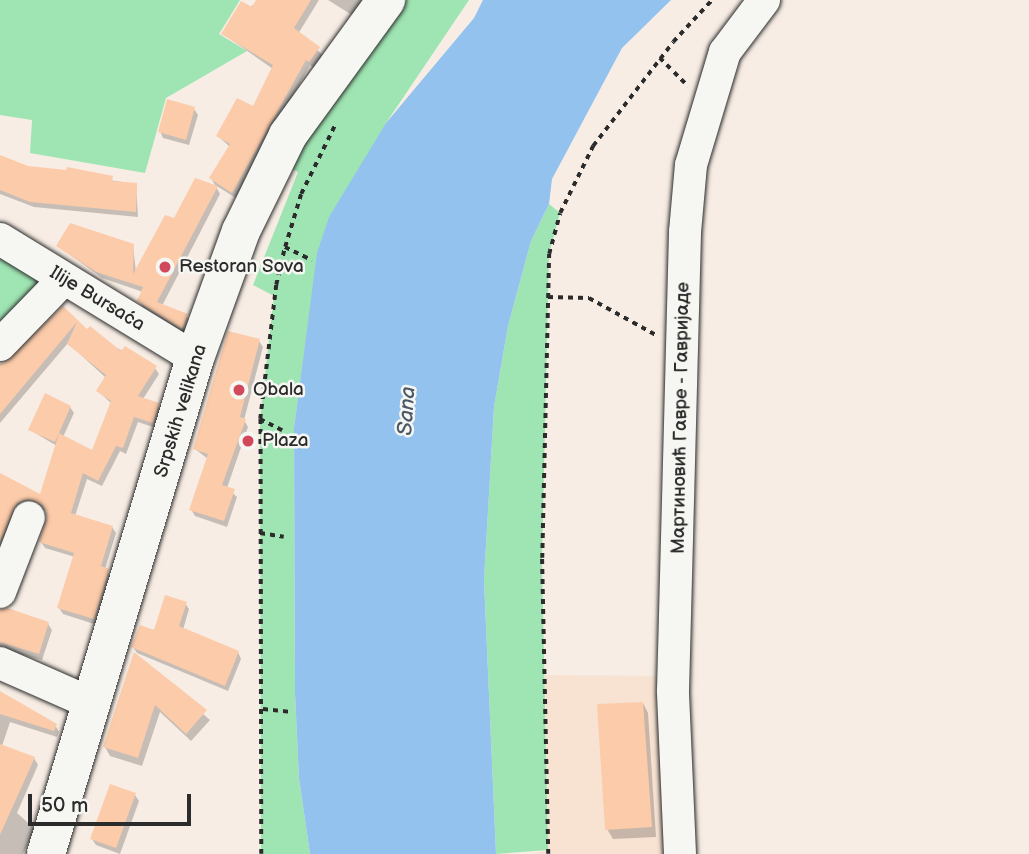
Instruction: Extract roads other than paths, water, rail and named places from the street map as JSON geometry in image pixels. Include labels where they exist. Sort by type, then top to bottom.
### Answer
[{"type":"main road","name":"Srpskih velikana","points":[[46,854],[195,358],[242,231],[275,157],[386,0]]},
{"type":"street","name":"Мартиновић Гавре - Гавријаде","points":[[680,854],[673,691],[691,166],[707,104],[725,52],[764,0]]},
{"type":"street","name":"Ilije Bursaća","points":[[0,239],[63,280],[195,358]]},
{"type":"street","points":[[0,345],[63,280]]},
{"type":"street","points":[[0,592],[29,517]]},
{"type":"street","points":[[0,663],[93,704]]},
{"type":"water","name":"Sana","points":[[483,0],[671,0],[622,48],[552,179],[549,204],[531,241],[508,326],[494,407],[484,580],[496,854],[310,854],[299,778],[295,694],[294,428],[317,253],[329,217],[386,123],[474,18]]},
{"type":"place","name":"Restoran Sova","points":[[165,267]]},
{"type":"place","name":"Obala","points":[[239,390]]},
{"type":"place","name":"Plaza","points":[[248,441]]}]
